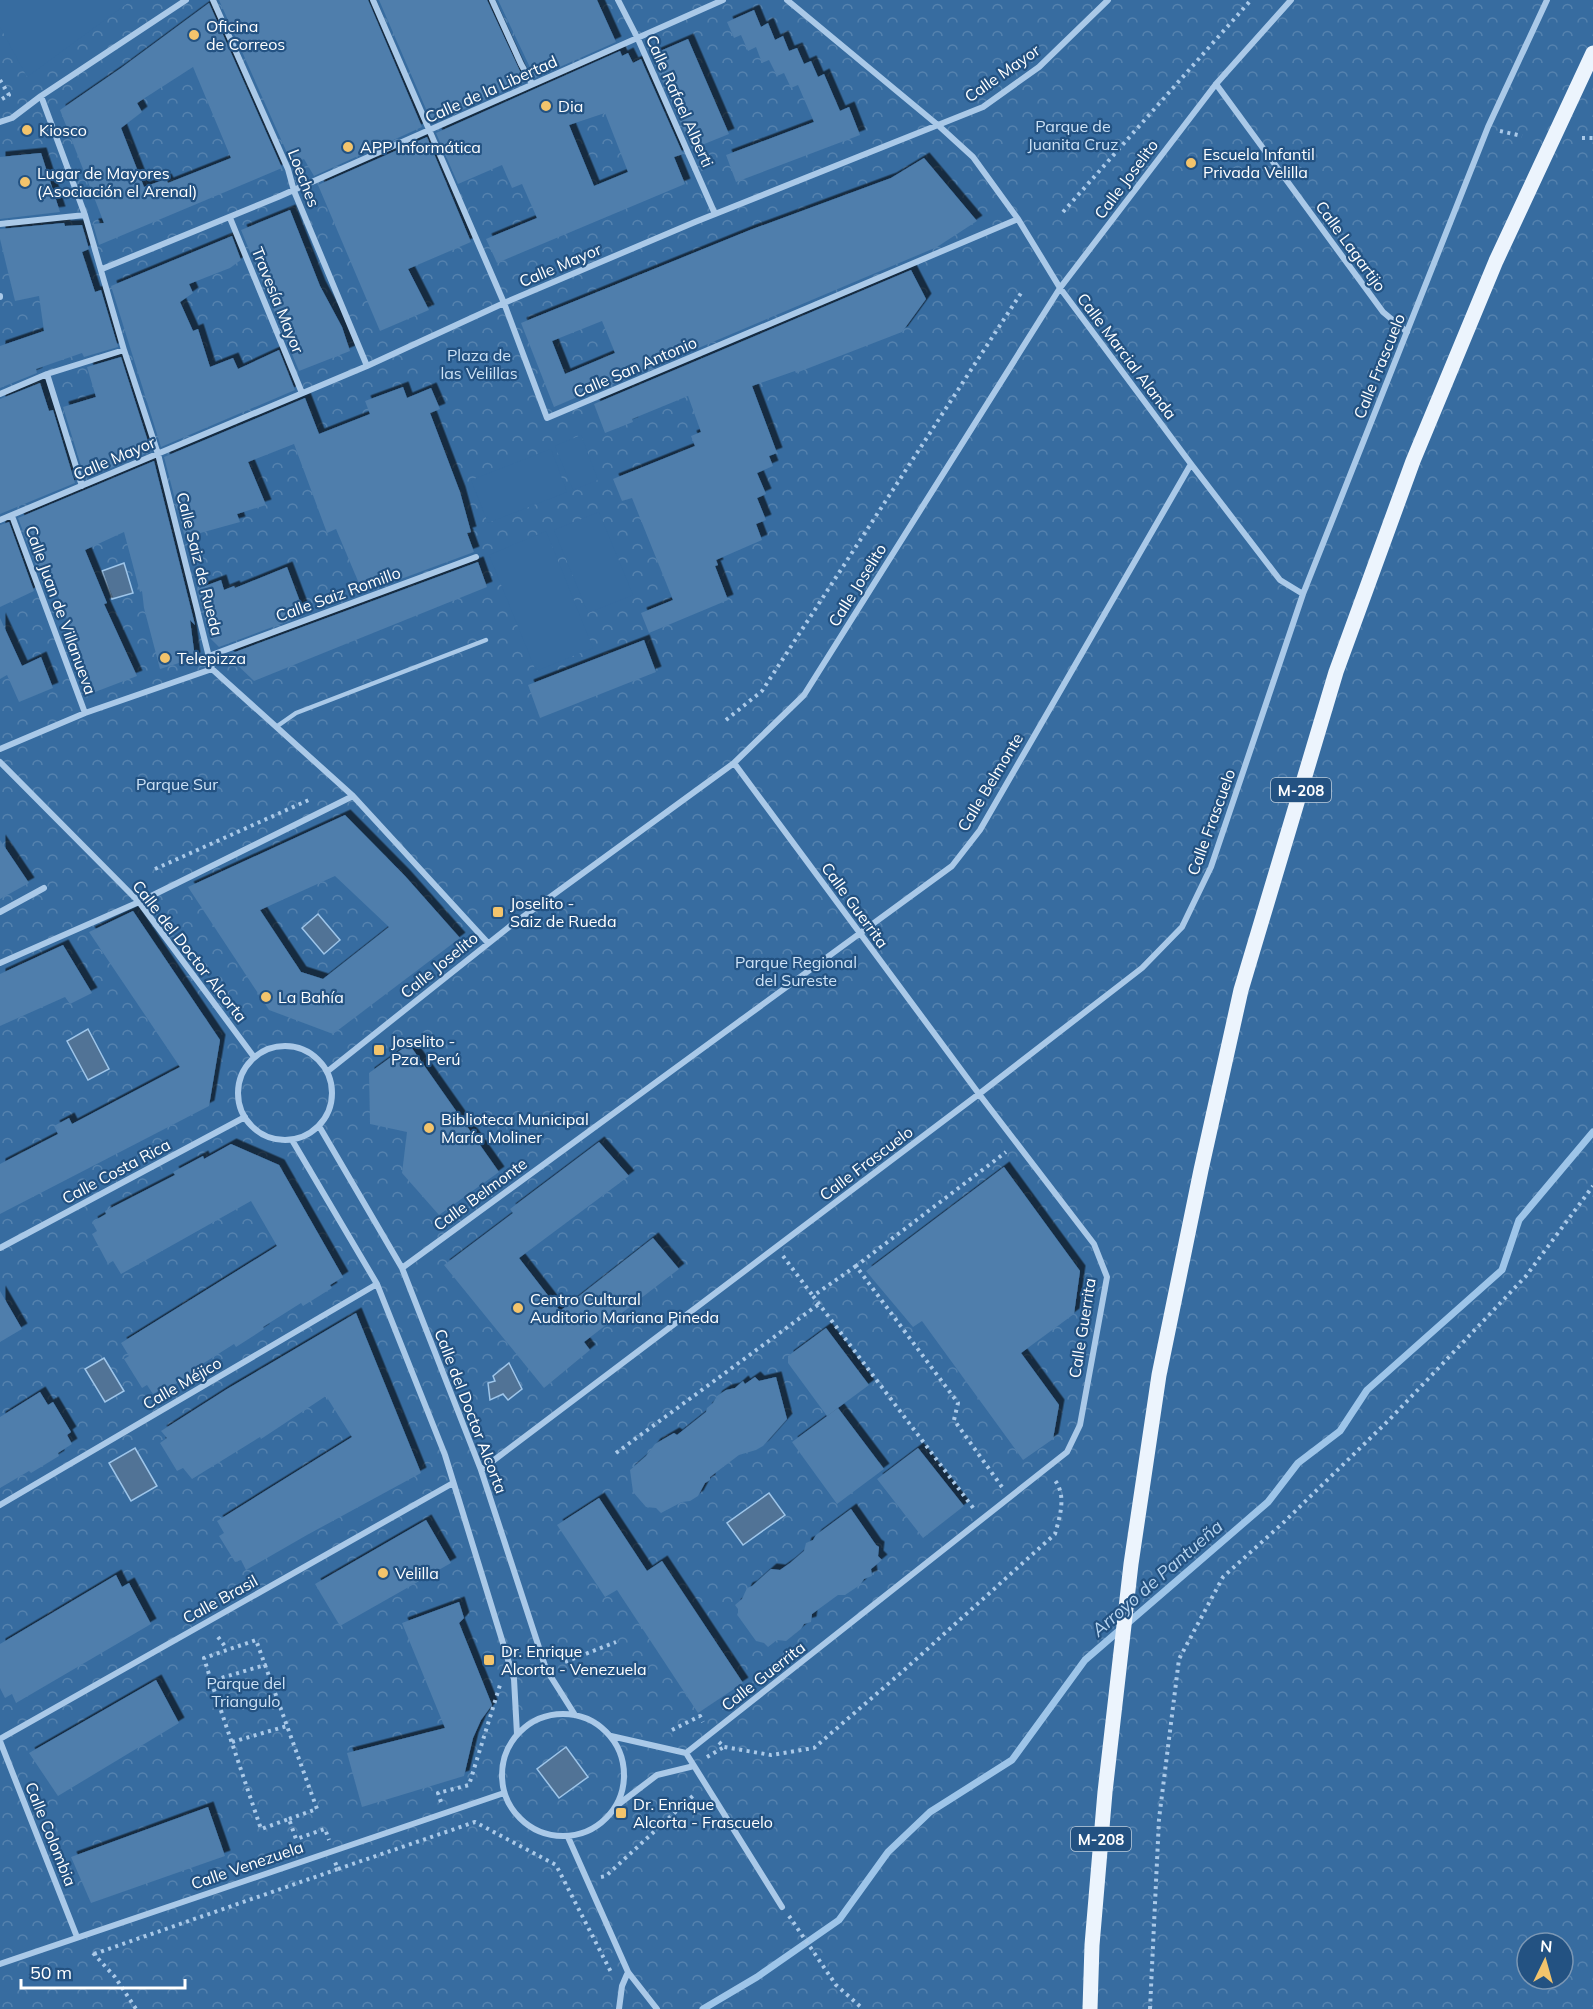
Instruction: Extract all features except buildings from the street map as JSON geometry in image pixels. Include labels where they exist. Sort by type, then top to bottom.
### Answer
[{"type":"main road","name":"M-208","points":[[1090,2009],[1092,1945],[1131,1564],[1159,1375],[1238,1002],[1336,672],[1413,460],[1491,272],[1593,53]]},
{"type":"street","points":[[0,122],[12,118],[41,96],[186,0]]},
{"type":"street","name":"Loeches","points":[[213,0],[288,169],[294,191],[367,366]]},
{"type":"street","name":"Calle San Antonio","points":[[374,0],[504,303],[547,418],[1018,219]]},
{"type":"street","points":[[492,0],[532,84]]},
{"type":"street","name":"Calle Rafael Alberti","points":[[618,0],[638,39],[715,214]]},
{"type":"street","name":"Calle de la Libertad","points":[[102,269],[294,191],[723,0]]},
{"type":"street","name":"Calle Marcial Alanda","points":[[787,0],[973,157],[1018,219],[1060,288],[1191,464],[1280,580],[1303,594]]},
{"type":"street","name":"Calle Mayor","points":[[0,520],[367,366],[504,303],[715,214],[983,107],[1039,67],[1108,0]]},
{"type":"street","name":"Calle Joselito","points":[[328,1071],[488,943],[734,763],[804,695],[1060,288],[1216,84],[1291,0]]},
{"type":"street","name":"Calle Frascuelo","points":[[481,1470],[1142,968],[1182,927],[1211,867],[1303,594],[1488,128],[1547,0]]},
{"type":"street","name":"Calle Lagartijo","points":[[1216,84],[1383,312],[1407,332]]},
{"type":"street","name":"Calle Saiz de Rueda","points":[[41,96],[85,215],[124,350],[159,454],[212,669]]},
{"type":"street","points":[[0,224],[85,215]]},
{"type":"street","name":"Travesía Mayor","points":[[230,218],[302,393]]},
{"type":"street","points":[[0,394],[47,374],[124,350]]},
{"type":"street","points":[[47,374],[82,486]]},
{"type":"street","name":"Calle Belmonte","points":[[402,1268],[952,866],[980,830],[1191,464]]},
{"type":"street","name":"Calle Juan de Villanueva","points":[[12,516],[85,713]]},
{"type":"street","name":"Calle Saiz Romillo","points":[[209,656],[476,556]]},
{"type":"street","points":[[0,749],[85,713],[212,669],[353,796],[488,943]]},
{"type":"street","name":"Calle del Doctor Alcorta","points":[[0,762],[139,902],[254,1057]]},
{"type":"street","name":"Calle Guerrita","points":[[687,1753],[1067,1452],[1080,1425],[1107,1277],[1094,1244],[979,1094],[734,763]]},
{"type":"street","points":[[0,963],[139,902],[353,796]]},
{"type":"street","points":[[0,912],[44,888]]},
{"type":"street","points":[[294,1046],[314,1054],[328,1071],[332,1085],[332,1100],[328,1114],[319,1126],[292,1140],[273,1138],[257,1131],[245,1117],[239,1102],[238,1085],[244,1070],[254,1057],[273,1047],[294,1046]]},
{"type":"street","name":"Calle Costa Rica","points":[[0,1248],[245,1117]]},
{"type":"street","name":"Calle del Doctor Alcorta","points":[[319,1126],[402,1268],[481,1470],[546,1669],[575,1714]]},
{"type":"street","points":[[292,1140],[377,1284],[445,1455],[514,1678],[517,1734]]},
{"type":"street","name":"Calle Méjico","points":[[0,1504],[377,1284]]},
{"type":"street","name":"Calle Brasil","points":[[0,1740],[453,1483]]},
{"type":"street","points":[[555,1714],[575,1714],[596,1723],[611,1736],[620,1750],[625,1767],[624,1788],[618,1804],[606,1820],[589,1831],[568,1837],[550,1836],[530,1827],[515,1814],[504,1793],[501,1776],[506,1751],[517,1734],[536,1720],[555,1714]]},
{"type":"street","points":[[611,1736],[687,1753],[782,1907]]},
{"type":"street","name":"Calle Colombia","points":[[0,1740],[77,1937]]},
{"type":"street","points":[[618,1804],[657,1775],[694,1766]]},
{"type":"street","name":"Calle Venezuela","points":[[0,1964],[504,1793]]},
{"type":"street","points":[[568,1837],[628,1972],[657,2009]]},
{"type":"street","points":[[619,2009],[622,1986],[628,1972]]},
{"type":"lane","points":[[276,727],[296,712],[486,640]]},
{"type":"path","points":[[1063,212],[1251,0]]},
{"type":"path","points":[[0,80],[9,95],[0,100]]},
{"type":"path","points":[[1488,128],[1522,136]]},
{"type":"path","points":[[1582,138],[1593,138]]},
{"type":"path","points":[[726,720],[762,691],[1023,290]]},
{"type":"path","points":[[155,869],[311,798]]},
{"type":"path","points":[[813,1296],[856,1266],[1017,1143]]},
{"type":"path","points":[[1150,2009],[1159,1819],[1179,1659],[1217,1587],[1223,1577],[1284,1522],[1390,1419],[1518,1284],[1593,1186]]},
{"type":"path","points":[[776,1247],[982,1520]]},
{"type":"path","points":[[856,1266],[958,1403],[954,1420],[1010,1497]]},
{"type":"path","points":[[616,1453],[819,1304]]},
{"type":"path","points":[[567,1887],[606,1875],[696,1793],[717,1779],[707,1756],[724,1747],[771,1755],[814,1748],[903,1671],[1055,1534],[1062,1507],[1059,1485],[1046,1469]]},
{"type":"path","points":[[218,1637],[226,1649]]},
{"type":"path","points":[[256,1640],[317,1809],[261,1829],[204,1658],[226,1649],[256,1640]]},
{"type":"path","points":[[565,1662],[616,1642]]},
{"type":"path","points":[[211,1681],[265,1665]]},
{"type":"path","points":[[449,1831],[438,1793],[469,1785],[501,1682]]},
{"type":"path","points":[[232,1742],[286,1726]]},
{"type":"path","points":[[289,1819],[296,1839],[325,1829],[338,1869]]},
{"type":"path","points":[[94,1954],[475,1822],[556,1865],[608,1967],[622,1986]]},
{"type":"path","points":[[798,1931],[836,1985],[862,2009]]},
{"type":"path","points":[[77,1937],[115,1977],[136,2009]]},
{"type":"green space","name":"Parque Regional del Sureste","points":[[0,0],[1593,0],[1593,2009],[0,2009]]},
{"type":"green space","points":[[0,0],[132,0],[27,77],[0,27]]},
{"type":"green space","name":"Plaza de las Velillas","points":[[480,346],[491,372],[468,381],[457,355]]},
{"type":"green space","points":[[581,435],[598,480],[573,490],[555,446]]},
{"type":"green space","points":[[551,449],[567,492],[488,523],[471,480]]},
{"type":"green space","points":[[599,512],[633,595],[588,613],[554,530]]},
{"type":"green space","points":[[546,531],[593,648],[536,671],[489,555]]},
{"type":"shaded area","points":[[124,563],[133,593],[112,599],[102,571]]},
{"type":"shaded area","points":[[318,914],[340,940],[324,954],[302,928]]},
{"type":"shaded area","points":[[88,1029],[109,1069],[88,1080],[67,1041]]},
{"type":"shaded area","points":[[104,1358],[124,1391],[105,1402],[85,1369]]},
{"type":"shaded area","points":[[509,1363],[522,1389],[508,1400],[503,1394],[490,1400],[488,1383],[495,1381],[493,1376]]},
{"type":"shaded area","points":[[135,1448],[157,1486],[131,1501],[109,1463]]},
{"type":"shaded area","points":[[769,1493],[785,1515],[743,1545],[727,1523]]},
{"type":"shaded area","points":[[566,1747],[588,1777],[559,1798],[537,1769]]},
{"type":"waterway","name":"Arroyo de Pantueña","points":[[703,2009],[757,1977],[839,1920],[888,1852],[930,1812],[1012,1760],[1085,1660],[1268,1502],[1298,1463],[1340,1431],[1367,1390],[1502,1270],[1519,1220],[1593,1132]]},
{"type":"place","name":"Oficina de Correos","points":[[194,35]]},
{"type":"place","name":"Dia","points":[[546,106]]},
{"type":"place","name":"Kiosco","points":[[27,130]]},
{"type":"place","name":"APP Informática","points":[[348,147]]},
{"type":"place","name":"Escuela Infantil Privada Velilla","points":[[1191,163]]},
{"type":"place","name":"Lugar de Mayores (Asociación el Arenal)","points":[[25,182]]},
{"type":"place","name":"Telepizza","points":[[165,658]]},
{"type":"place","name":"Joselito - Saiz de Rueda","points":[[498,912]]},
{"type":"place","name":"La Bahía","points":[[266,997]]},
{"type":"place","name":"Joselito - Pza. Perú","points":[[379,1050]]},
{"type":"place","name":"Biblioteca Municipal María Moliner","points":[[429,1128]]},
{"type":"place","name":"Centro Cultural Auditorio Mariana Pineda","points":[[518,1308]]},
{"type":"place","name":"Velilla","points":[[383,1573]]},
{"type":"place","name":"Dr. Enrique Alcorta - Venezuela","points":[[489,1660]]},
{"type":"place","name":"Dr. Enrique Alcorta - Frascuelo","points":[[621,1813]]},
{"type":"park label","name":"Parque de Juanita Cruz","points":[[1073,135]]},
{"type":"park label","name":"Parque Sur","points":[[177,784]]},
{"type":"park label","name":"Parque del Triangulo","points":[[246,1692]]}]
